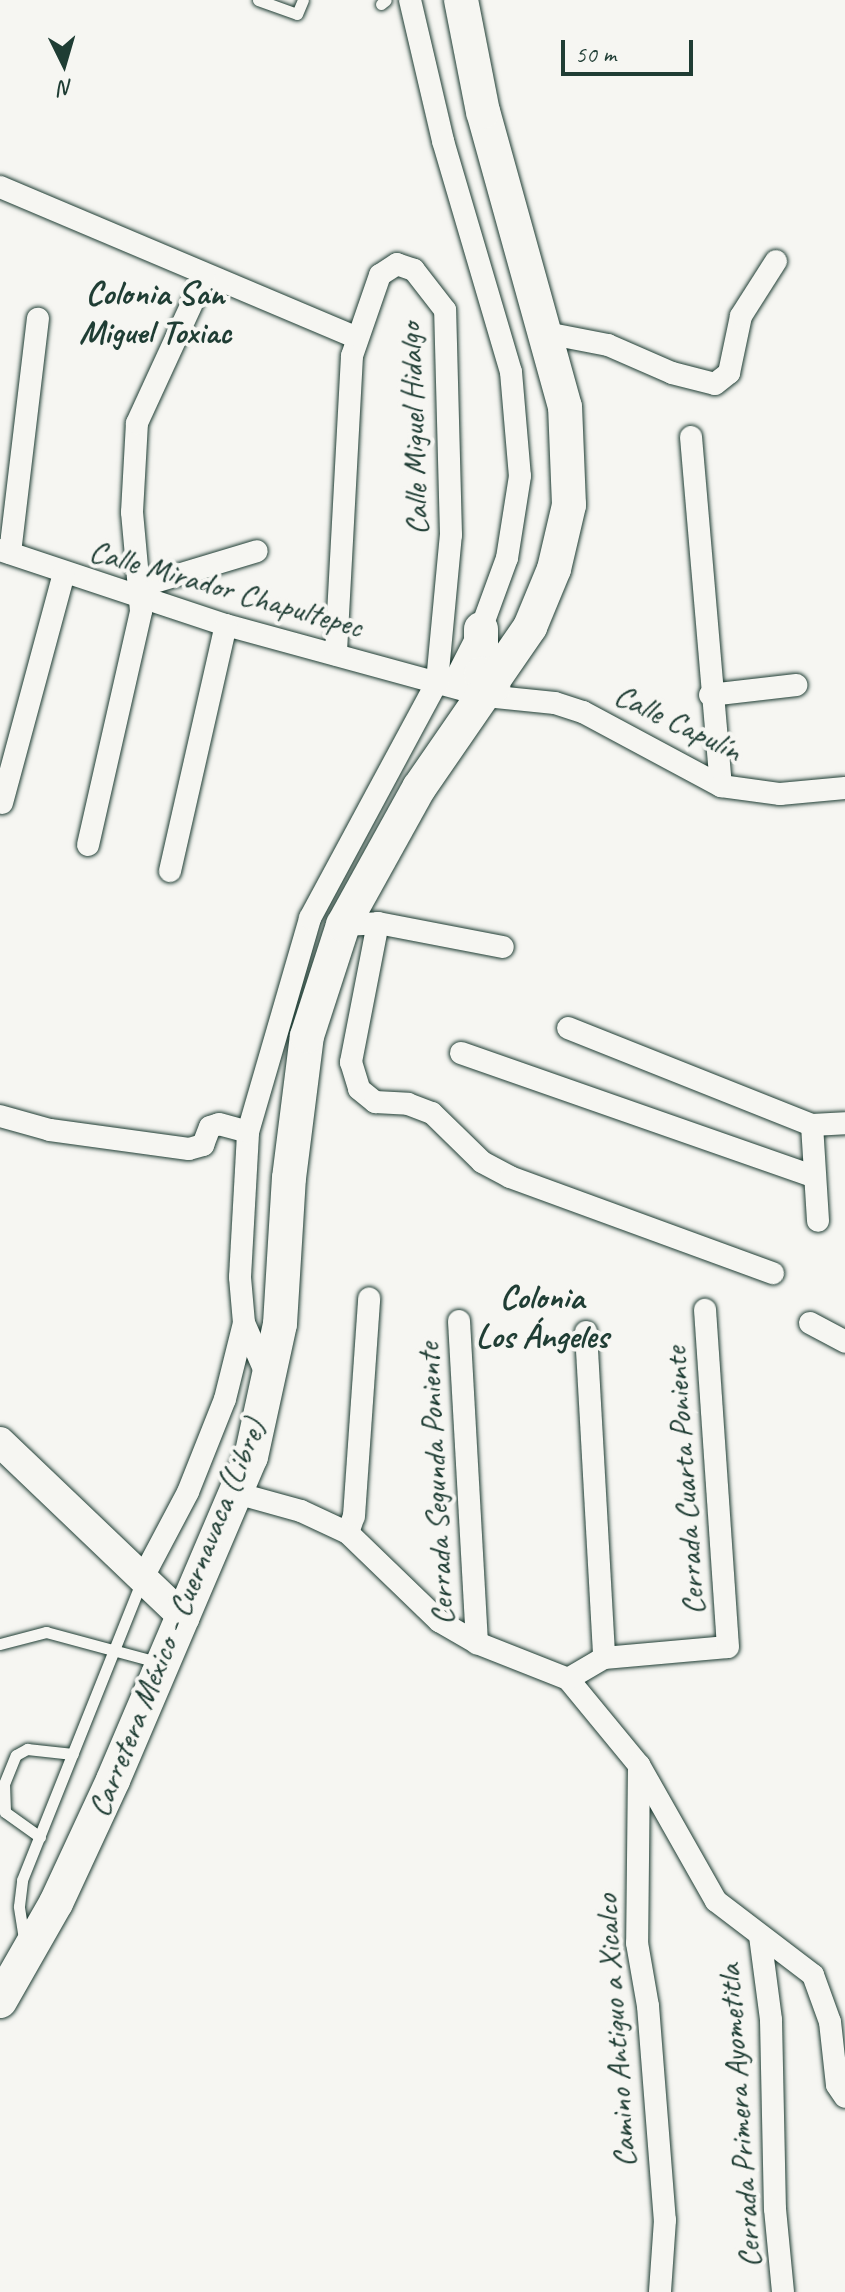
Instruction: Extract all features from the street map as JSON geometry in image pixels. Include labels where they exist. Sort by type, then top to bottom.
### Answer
[{"type":"main road","name":"Carretera México - Cuernavaca (Libre)","points":[[0,2001],[27,1957],[107,1794],[236,1493],[270,1383],[307,1036],[343,925],[419,788],[489,691],[543,598],[569,505],[565,407],[483,112],[461,0]]},
{"type":"main road","points":[[481,629],[481,674],[489,691]]},
{"type":"main road","points":[[0,1442],[184,1618]]},
{"type":"street","points":[[270,1383],[244,1323],[240,1277],[248,1132],[310,918],[444,684],[481,629],[507,558],[520,476],[511,372],[443,141],[410,0]]},
{"type":"street","points":[[0,187],[204,277],[355,337]]},
{"type":"street","points":[[546,333],[608,345],[672,373],[715,384],[729,373],[741,316],[776,261]]},
{"type":"street","name":"Calle Miguel Hidalgo","points":[[336,655],[355,337],[380,275],[397,264],[414,270],[445,310],[451,535],[444,684]]},
{"type":"street","points":[[88,845],[141,611],[132,512],[137,423],[204,277]]},
{"type":"street","points":[[5,552],[38,319]]},
{"type":"street","points":[[691,437],[710,695],[721,786]]},
{"type":"street","points":[[138,593],[257,551]]},
{"type":"street","name":"Calle Mirador Chapultepec","points":[[5,552],[64,574],[138,593],[226,625],[444,684],[489,691]]},
{"type":"street","points":[[2,803],[64,574]]},
{"type":"street","points":[[170,871],[226,625]]},
{"type":"street","points":[[710,695],[796,685]]},
{"type":"street","name":"Calle Capulín","points":[[489,691],[532,698],[583,712],[721,786],[780,794],[845,788]]},
{"type":"street","points":[[343,925],[378,923],[503,947]]},
{"type":"street","points":[[378,923],[351,1062],[359,1089],[375,1102],[408,1104],[432,1113],[482,1162],[510,1177],[773,1273]]},
{"type":"street","points":[[568,1028],[812,1125],[845,1123]]},
{"type":"street","points":[[461,1053],[815,1177]]},
{"type":"street","points":[[0,1116],[50,1130],[189,1149],[203,1145],[210,1127],[219,1124],[248,1132]]},
{"type":"street","points":[[812,1125],[818,1221]]},
{"type":"street","points":[[348,1533],[354,1516],[369,1299]]},
{"type":"street","name":"Cerrada Cuarta Poniente","points":[[604,1658],[728,1647],[705,1310]]},
{"type":"street","name":"Cerrada Segunda Poniente","points":[[459,1321],[477,1643]]},
{"type":"street","points":[[142,1579],[188,1492],[225,1399],[244,1323]]},
{"type":"street","points":[[810,1323],[845,1342]]},
{"type":"street","points":[[568,1679],[604,1658],[586,1332]]},
{"type":"street","points":[[236,1493],[301,1511],[348,1533],[439,1621],[477,1643],[568,1679],[639,1765],[716,1901],[760,1936],[795,1957],[813,1975],[830,2022],[837,2085],[845,2097]]},
{"type":"street","name":"Camino Antiguo a Xicalco","points":[[639,1765],[637,1943],[648,2006],[665,2220],[660,2292]]},
{"type":"street","name":"Cerrada Primera Ayometitla","points":[[760,1936],[771,2020],[775,2209],[783,2292]]},
{"type":"lane","points":[[258,0],[297,14],[303,0]]},
{"type":"lane","points":[[27,1957],[19,1906],[22,1880],[142,1579]]},
{"type":"lane","points":[[0,1644],[46,1632],[162,1663]]},
{"type":"lane","points":[[40,1837],[5,1812],[4,1784],[16,1755],[27,1749],[73,1754]]},
{"type":"district","name":"Colonia San Miguel Toxiac","points":[[155,312]]},
{"type":"district","name":"Colonia Los Ángeles","points":[[542,1316]]}]
